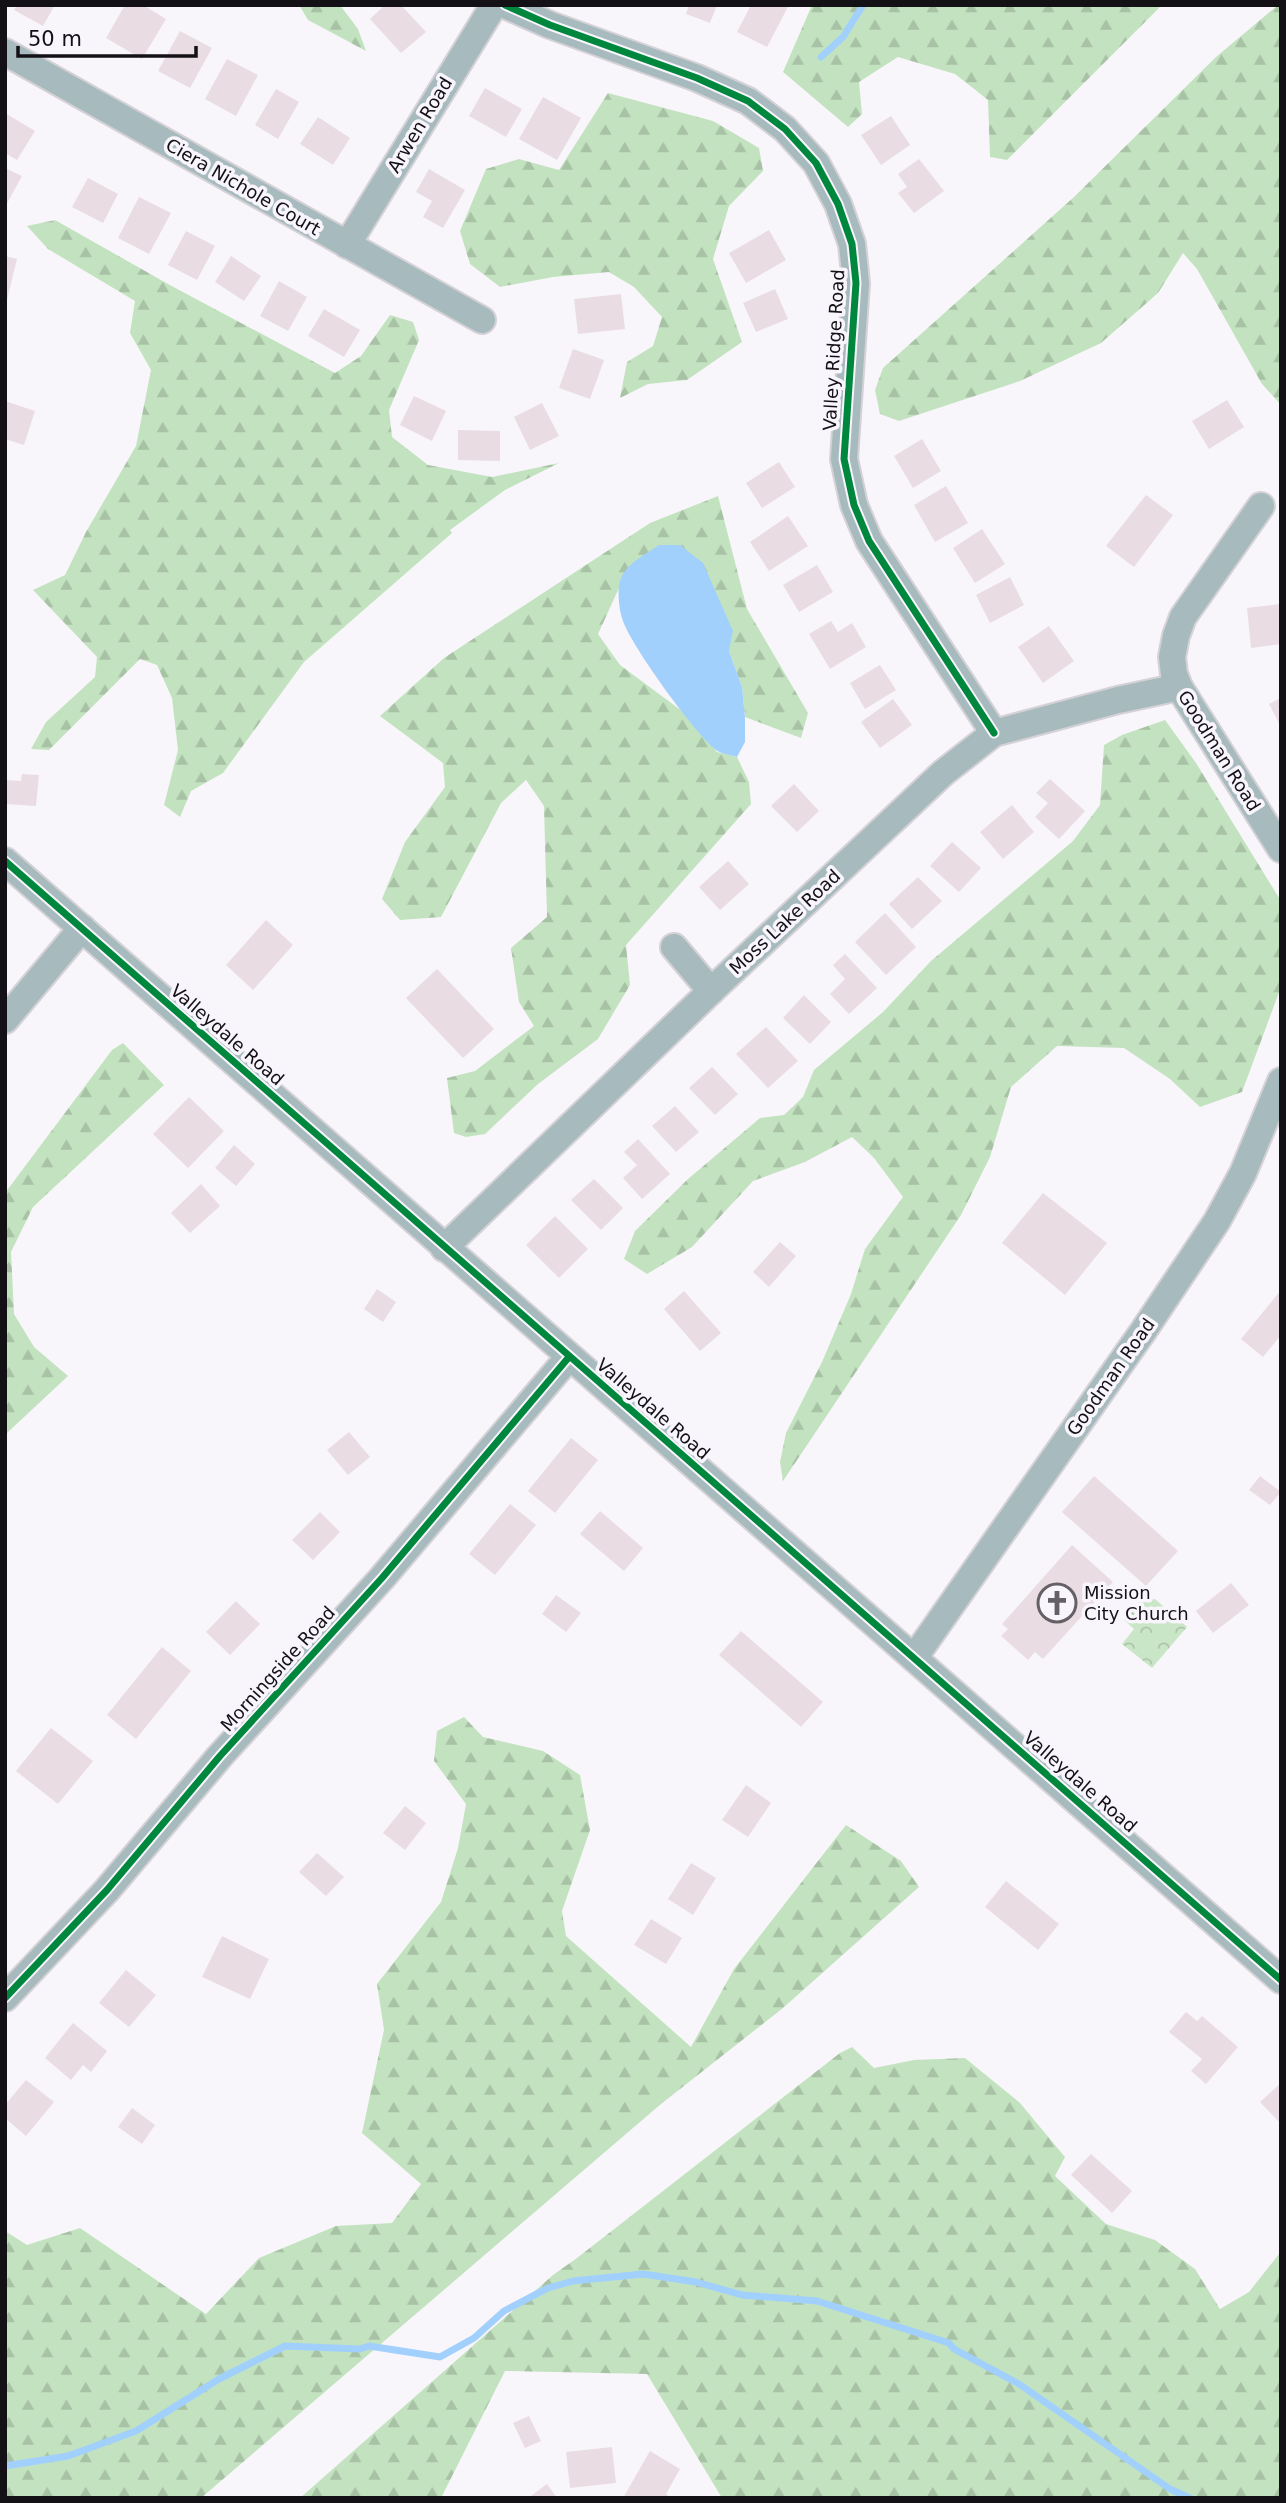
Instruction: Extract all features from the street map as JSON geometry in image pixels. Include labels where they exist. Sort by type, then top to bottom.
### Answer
[{"type":"street","name":"Arwen Road","points":[[347,246],[494,5]]},
{"type":"street","name":"Valley Ridge Road","points":[[505,5],[550,25],[696,78],[748,101],[785,129],[816,163],[838,204],[848,234],[856,283],[844,459],[854,505],[869,541],[994,733]]},
{"type":"street","name":"Ciera Nichole Court","points":[[5,52],[482,320]]},
{"type":"street","name":"Goodman Road","points":[[1261,506],[1183,617],[1172,657],[1179,687],[1281,849]]},
{"type":"street","name":"Moss Lake Road","points":[[444,1248],[943,773],[994,733],[1118,700],[1179,687]]},
{"type":"street","name":"Valleydale Road","points":[[5,861],[1281,1980]]},
{"type":"street","points":[[5,1020],[82,928]]},
{"type":"street","points":[[674,947],[711,991]]},
{"type":"street","name":"Goodman Road","points":[[914,1658],[1144,1330],[1217,1221],[1243,1173],[1281,1081]]},
{"type":"street","name":"Morningside Road","points":[[5,1998],[107,1890],[220,1756],[382,1578],[569,1357]]},
{"type":"green space","points":[[299,5],[340,5],[358,29],[366,51],[308,20]]},
{"type":"green space","points":[[812,5],[1162,5],[1007,160],[990,157],[988,100],[955,74],[898,57],[859,82],[862,114],[848,127],[783,72]]},
{"type":"green space","points":[[1281,5],[1281,405],[1262,384],[1197,269],[1183,253],[1158,293],[1101,343],[1020,381],[899,421],[880,414],[875,390],[883,368],[1074,197],[1216,57]]},
{"type":"green space","points":[[608,93],[713,121],[759,148],[763,171],[729,206],[713,259],[742,342],[687,380],[648,384],[620,398],[627,362],[653,346],[662,317],[634,287],[609,272],[553,277],[500,287],[470,264],[460,231],[486,169],[519,159],[559,170]]},
{"type":"green space","points":[[55,220],[335,373],[361,356],[390,315],[413,322],[419,340],[389,410],[392,437],[428,465],[492,477],[559,463],[505,490],[450,530],[452,533],[304,662],[223,773],[191,791],[180,817],[164,805],[178,750],[172,698],[157,665],[140,659],[49,750],[31,749],[46,722],[95,677],[97,657],[33,590],[65,575],[86,532],[136,446],[151,370],[130,333],[135,301],[48,249],[27,226]]},
{"type":"green space","points":[[718,496],[747,609],[808,713],[801,738],[745,717],[742,687],[729,651],[729,643],[621,578],[598,634],[620,665],[682,711],[717,752],[737,757],[749,782],[751,804],[626,945],[630,985],[598,1039],[538,1084],[485,1134],[466,1137],[454,1133],[447,1078],[475,1071],[534,1026],[519,1002],[511,948],[547,917],[544,806],[526,780],[501,803],[441,917],[400,920],[382,899],[405,842],[445,787],[443,763],[380,716],[444,658],[650,523]]},
{"type":"green space","points":[[1165,720],[1196,763],[1281,901],[1281,987],[1242,1092],[1200,1107],[1170,1079],[1124,1048],[1057,1046],[1011,1087],[990,1157],[961,1215],[783,1481],[780,1462],[786,1433],[822,1362],[851,1294],[865,1249],[903,1197],[874,1158],[852,1137],[805,1162],[753,1181],[692,1247],[647,1274],[624,1259],[635,1231],[688,1179],[760,1118],[784,1115],[803,1097],[814,1070],[883,1012],[931,961],[1073,841],[1100,805],[1104,745],[1122,735]]},
{"type":"green space","points":[[123,1043],[164,1085],[33,1207],[11,1252],[14,1314],[34,1347],[68,1376],[7,1433],[5,1193],[112,1050]]},
{"type":"green space","points":[[1155,1599],[1187,1627],[1152,1668],[1122,1644],[1134,1629],[1124,1620],[1141,1600]]},
{"type":"green space","points":[[464,1717],[483,1737],[543,1751],[580,1775],[590,1830],[562,1911],[566,1936],[691,2047],[734,1969],[846,1825],[901,1861],[919,1887],[783,2008],[661,2104],[201,2498],[5,2498],[5,2231],[27,2245],[80,2228],[206,2314],[259,2258],[336,2226],[392,2223],[421,2184],[362,2133],[384,2030],[377,1984],[441,1902],[458,1848],[466,1804],[434,1761],[437,1731]]},
{"type":"green space","points":[[852,2047],[874,2068],[914,2060],[965,2058],[1020,2103],[1065,2157],[1055,2176],[1106,2224],[1155,2240],[1195,2269],[1220,2309],[1249,2292],[1279,2254],[1281,2255],[1281,2498],[722,2498],[647,2374],[505,2371],[441,2498],[300,2498],[553,2275],[840,2053]]},
{"type":"water","points":[[659,545],[680,545],[703,563],[733,631],[729,651],[742,687],[745,717],[745,742],[737,757],[716,750],[706,741],[636,647],[622,618],[619,585],[626,569]]},
{"type":"building","points":[[17,5],[55,5],[43,26],[14,10]]},
{"type":"building","points":[[125,5],[143,5],[166,19],[142,59],[106,38]]},
{"type":"building","points":[[385,5],[401,5],[426,32],[401,53],[370,19]]},
{"type":"building","points":[[689,5],[717,5],[710,23],[686,14]]},
{"type":"building","points":[[751,5],[789,5],[767,47],[737,32]]},
{"type":"building","points":[[180,31],[212,48],[190,88],[158,71]]},
{"type":"building","points":[[227,59],[258,75],[236,116],[205,99]]},
{"type":"building","points":[[485,88],[522,109],[506,137],[469,116]]},
{"type":"building","points":[[276,89],[299,102],[278,139],[255,125]]},
{"type":"building","points":[[543,97],[581,118],[557,160],[519,139]]},
{"type":"building","points":[[5,113],[35,131],[17,160],[5,153]]},
{"type":"building","points":[[891,116],[910,145],[881,165],[861,135]]},
{"type":"building","points":[[318,117],[350,138],[333,165],[300,144]]},
{"type":"building","points":[[919,159],[944,191],[914,213],[898,193],[907,187],[898,174]]},
{"type":"building","points":[[5,168],[22,176],[5,207]]},
{"type":"building","points":[[429,169],[465,190],[443,228],[423,217],[432,201],[416,192]]},
{"type":"building","points":[[88,178],[118,194],[103,223],[72,207]]},
{"type":"building","points":[[139,197],[171,213],[149,254],[118,238]]},
{"type":"building","points":[[769,230],[786,260],[746,283],[729,253]]},
{"type":"building","points":[[186,231],[215,246],[197,280],[168,265]]},
{"type":"building","points":[[5,256],[17,259],[6,304],[5,304]]},
{"type":"building","points":[[231,256],[261,276],[244,301],[215,282]]},
{"type":"building","points":[[279,281],[307,297],[288,331],[260,316]]},
{"type":"building","points":[[775,289],[788,319],[756,332],[743,303]]},
{"type":"building","points":[[621,294],[625,329],[578,334],[574,299]]},
{"type":"building","points":[[324,309],[360,330],[344,357],[308,336]]},
{"type":"building","points":[[573,349],[604,360],[590,399],[559,388]]},
{"type":"building","points":[[414,396],[446,411],[432,441],[400,425]]},
{"type":"building","points":[[1227,400],[1244,427],[1209,449],[1192,421]]},
{"type":"building","points":[[5,401],[35,411],[24,445],[5,439]]},
{"type":"building","points":[[542,403],[559,436],[530,450],[514,417]]},
{"type":"building","points":[[458,430],[500,431],[500,461],[458,460]]},
{"type":"building","points":[[922,439],[941,471],[913,488],[894,456]]},
{"type":"building","points":[[779,462],[795,487],[762,508],[746,483]]},
{"type":"building","points":[[946,486],[968,523],[935,542],[914,505]]},
{"type":"building","points":[[1146,495],[1173,515],[1134,567],[1106,546]]},
{"type":"building","points":[[788,516],[808,546],[769,571],[750,542]]},
{"type":"building","points":[[982,529],[1005,564],[975,583],[953,548]]},
{"type":"building","points":[[817,565],[833,592],[799,612],[783,585]]},
{"type":"building","points":[[1010,577],[1024,605],[990,623],[976,595]]},
{"type":"building","points":[[1280,604],[1281,644],[1251,648],[1247,608]]},
{"type":"building","points":[[831,621],[838,632],[852,623],[866,647],[830,669],[809,634]]},
{"type":"building","points":[[1049,626],[1074,661],[1043,683],[1018,647]]},
{"type":"building","points":[[880,665],[896,690],[865,709],[850,683]]},
{"type":"building","points":[[1281,698],[1281,727],[1269,704]]},
{"type":"building","points":[[893,699],[912,725],[880,748],[861,722]]},
{"type":"building","points":[[22,774],[39,775],[36,806],[5,804],[5,780],[21,781]]},
{"type":"building","points":[[1050,779],[1085,811],[1059,839],[1035,817],[1048,803],[1036,793]]},
{"type":"building","points":[[794,784],[819,811],[797,832],[771,806]]},
{"type":"building","points":[[1012,805],[1034,832],[1003,859],[980,832]]},
{"type":"building","points":[[952,842],[981,868],[959,892],[930,866]]},
{"type":"building","points":[[728,861],[749,884],[720,910],[699,887]]},
{"type":"building","points":[[918,877],[942,901],[912,929],[889,904]]},
{"type":"building","points":[[885,913],[916,947],[886,975],[855,942]]},
{"type":"building","points":[[266,920],[293,945],[253,990],[226,965]]},
{"type":"building","points":[[845,954],[877,988],[849,1014],[830,994],[845,979],[833,965]]},
{"type":"building","points":[[437,969],[494,1029],[463,1058],[406,998]]},
{"type":"building","points":[[804,995],[831,1022],[810,1044],[783,1018]]},
{"type":"building","points":[[766,1027],[798,1061],[768,1088],[736,1054]]},
{"type":"building","points":[[712,1067],[738,1094],[715,1115],[689,1088]]},
{"type":"building","points":[[189,1097],[224,1131],[188,1168],[153,1134]]},
{"type":"building","points":[[675,1106],[699,1132],[676,1152],[652,1126]]},
{"type":"building","points":[[638,1139],[670,1174],[642,1199],[623,1178],[637,1165],[624,1152]]},
{"type":"building","points":[[234,1145],[255,1164],[236,1186],[215,1168]]},
{"type":"building","points":[[594,1179],[623,1208],[601,1230],[571,1200]]},
{"type":"building","points":[[201,1184],[220,1206],[190,1233],[171,1213]]},
{"type":"building","points":[[1043,1193],[1107,1243],[1065,1295],[1002,1243]]},
{"type":"building","points":[[555,1216],[588,1249],[559,1278],[526,1245]]},
{"type":"building","points":[[780,1242],[796,1256],[769,1287],[753,1272]]},
{"type":"building","points":[[377,1289],[396,1302],[383,1322],[364,1309]]},
{"type":"building","points":[[1281,1290],[1281,1335],[1263,1357],[1241,1339]]},
{"type":"building","points":[[684,1291],[721,1333],[700,1351],[664,1309]]},
{"type":"building","points":[[349,1432],[370,1457],[348,1475],[327,1450]]},
{"type":"building","points":[[571,1438],[598,1460],[555,1513],[528,1491]]},
{"type":"building","points":[[1094,1476],[1178,1551],[1146,1586],[1062,1512]]},
{"type":"building","points":[[1260,1476],[1281,1492],[1270,1505],[1249,1490]]},
{"type":"building","points":[[510,1504],[536,1525],[495,1575],[469,1554]]},
{"type":"building","points":[[600,1511],[643,1548],[624,1571],[580,1534]]},
{"type":"building","points":[[320,1512],[340,1532],[313,1560],[292,1540]]},
{"type":"building","name":"Mission City Church","points":[[1072,1545],[1113,1582],[1043,1659],[1035,1652],[1028,1660],[1001,1636],[1008,1629],[1002,1624]]},
{"type":"building","points":[[1231,1583],[1249,1605],[1213,1633],[1196,1611]]},
{"type":"building","points":[[556,1595],[581,1613],[566,1632],[542,1614]]},
{"type":"building","points":[[236,1601],[260,1624],[230,1655],[206,1632]]},
{"type":"building","points":[[741,1631],[823,1702],[801,1727],[719,1655]]},
{"type":"building","points":[[162,1647],[191,1671],[136,1739],[107,1715]]},
{"type":"building","points":[[51,1728],[93,1761],[58,1804],[16,1771]]},
{"type":"building","points":[[746,1785],[771,1803],[748,1837],[722,1820]]},
{"type":"building","points":[[405,1806],[426,1823],[405,1850],[383,1833]]},
{"type":"building","points":[[317,1853],[344,1877],[326,1896],[299,1872]]},
{"type":"building","points":[[691,1863],[716,1878],[693,1915],[668,1899]]},
{"type":"building","points":[[1006,1881],[1059,1924],[1038,1950],[985,1907]]},
{"type":"building","points":[[651,1919],[682,1938],[666,1964],[634,1945]]},
{"type":"building","points":[[222,1936],[269,1959],[250,1999],[202,1977]]},
{"type":"building","points":[[126,1970],[156,1995],[129,2027],[99,2003]]},
{"type":"building","points":[[1186,2012],[1197,2021],[1202,2016],[1238,2047],[1206,2084],[1191,2071],[1202,2059],[1169,2032]]},
{"type":"building","points":[[73,2023],[107,2051],[91,2072],[83,2065],[71,2080],[45,2058]]},
{"type":"building","points":[[26,2080],[54,2102],[26,2136],[5,2118],[5,2105]]},
{"type":"building","points":[[1281,2083],[1281,2124],[1260,2102]]},
{"type":"building","points":[[132,2108],[155,2125],[142,2144],[118,2127]]},
{"type":"building","points":[[1091,2154],[1132,2191],[1112,2213],[1071,2175]]},
{"type":"building","points":[[529,2416],[541,2441],[525,2448],[513,2423]]},
{"type":"building","points":[[612,2447],[616,2483],[570,2488],[566,2452]]},
{"type":"building","points":[[650,2451],[680,2469],[666,2494],[671,2498],[623,2498]]},
{"type":"building","points":[[547,2484],[557,2498],[528,2498]]},
{"type":"waterway","points":[[821,57],[843,37],[863,5]]},
{"type":"waterway","points":[[5,2466],[68,2456],[136,2431],[219,2379],[285,2346],[360,2349],[369,2346],[440,2357],[474,2338],[504,2311],[548,2288],[573,2281],[643,2274],[696,2282],[742,2295],[817,2301],[949,2343],[954,2349],[1019,2384],[1170,2489],[1190,2498]]},
{"type":"cycle path","points":[[505,5],[550,25],[697,78],[748,101],[785,129],[816,163],[838,204],[852,244],[856,283],[844,459],[854,505],[869,541],[994,733]]},
{"type":"cycle path","points":[[5,861],[1281,1980]]},
{"type":"cycle path","points":[[5,1998],[107,1890],[220,1756],[382,1578],[569,1357]]},
{"type":"place","name":"Mission City Church","points":[[1057,1603]]}]
